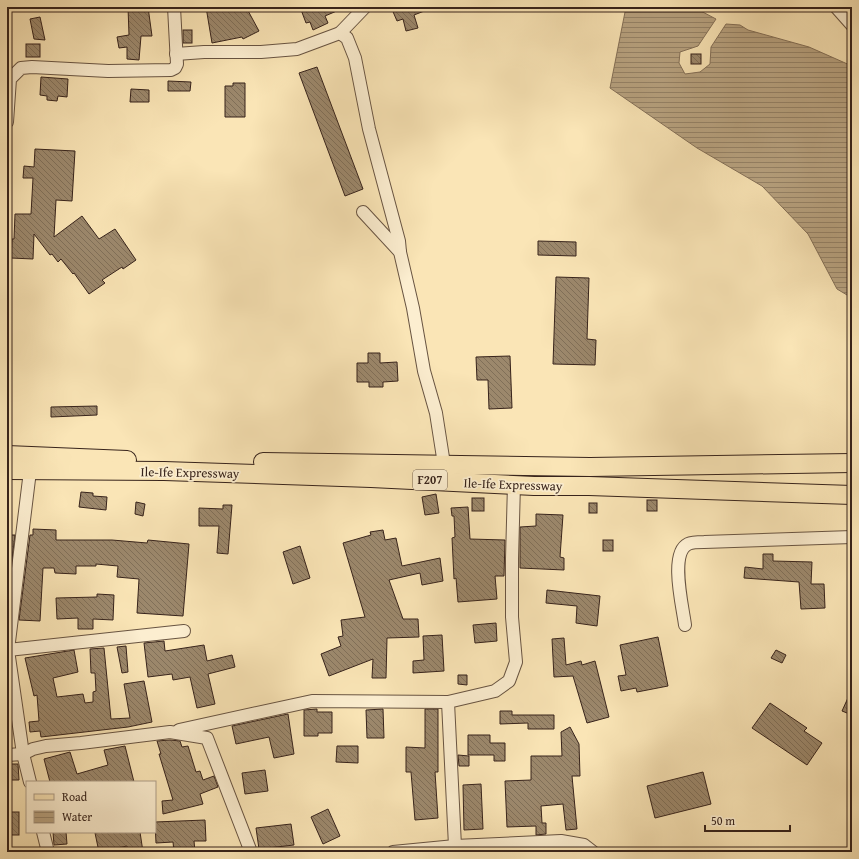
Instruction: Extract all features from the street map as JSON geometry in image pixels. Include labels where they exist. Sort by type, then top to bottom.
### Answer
[{"type":"main road","name":"Ile-Ife Expressway","points":[[7,455],[177,462],[444,464],[590,467],[852,463]]},
{"type":"main road","points":[[534,486],[535,466]]},
{"type":"main road","points":[[589,486],[590,467]]},
{"type":"main road","name":"Ile-Ife Expressway","points":[[7,470],[172,471],[534,486],[589,486],[852,494]]},
{"type":"street","points":[[7,122],[8,76],[22,68],[32,67],[108,71],[171,70],[176,68],[174,7]]},
{"type":"street","points":[[176,54],[297,50],[340,33],[365,7]]},
{"type":"street","points":[[836,7],[852,25]]},
{"type":"street","points":[[340,33],[347,38],[356,58],[369,129],[399,241],[424,371],[436,413],[444,464]]},
{"type":"street","points":[[363,212],[400,252]]},
{"type":"street","points":[[30,471],[8,650],[23,754],[30,781]]},
{"type":"street","points":[[7,755],[23,754],[46,746],[81,744],[170,732],[312,701],[448,702],[495,691],[509,681],[516,662],[512,617],[514,484]]},
{"type":"street","points":[[685,625],[677,566],[680,553],[688,544],[704,542],[852,537]]},
{"type":"street","points":[[8,650],[184,631]]},
{"type":"street","points":[[448,702],[454,846]]},
{"type":"street","points":[[170,732],[207,738],[251,852]]},
{"type":"street","points":[[43,833],[48,852]]},
{"type":"street","points":[[393,852],[454,846],[561,841],[584,845],[593,852]]},
{"type":"water","points":[[626,7],[697,9],[716,19],[698,46],[680,52],[679,63],[685,74],[700,72],[710,64],[711,47],[726,24],[740,25],[748,30],[809,47],[852,66],[852,298],[837,289],[808,234],[762,186],[697,148],[610,88]]},
{"type":"building","points":[[128,7],[148,7],[152,36],[141,36],[139,60],[127,59],[127,47],[119,48],[117,37],[129,35]]},
{"type":"building","points":[[206,7],[246,7],[259,31],[243,39],[242,37],[212,43]]},
{"type":"building","points":[[300,7],[346,7],[325,16],[328,23],[313,30],[310,22],[306,23]]},
{"type":"building","points":[[391,7],[432,8],[414,15],[418,28],[406,31],[403,19],[397,21]]},
{"type":"building","points":[[40,17],[45,40],[34,39],[30,19]]},
{"type":"building","points":[[183,30],[192,30],[192,43],[183,43]]},
{"type":"building","points":[[26,44],[40,44],[40,57],[26,57]]},
{"type":"building","points":[[691,54],[701,54],[701,64],[691,64]]},
{"type":"building","points":[[317,67],[363,189],[345,196],[299,73]]},
{"type":"building","points":[[41,77],[68,79],[67,97],[58,96],[57,101],[47,100],[47,96],[40,95]]},
{"type":"building","points":[[168,81],[191,82],[190,91],[168,91]]},
{"type":"building","points":[[233,83],[245,83],[245,117],[225,117],[225,86],[233,86]]},
{"type":"building","points":[[131,89],[149,90],[149,102],[130,102]]},
{"type":"building","points":[[35,149],[75,151],[72,201],[56,200],[54,237],[82,216],[99,239],[115,229],[136,260],[102,280],[105,283],[89,294],[74,273],[73,274],[61,259],[58,262],[52,254],[50,255],[34,234],[33,259],[11,258],[12,239],[14,239],[15,214],[31,214],[33,178],[23,178],[24,166],[34,167]]},
{"type":"building","points":[[538,241],[576,242],[576,256],[538,255]]},
{"type":"building","points":[[556,277],[589,278],[587,339],[596,340],[595,365],[553,364]]},
{"type":"building","points":[[368,353],[380,353],[380,363],[397,362],[398,381],[383,382],[383,387],[369,387],[369,382],[357,382],[357,363],[368,363]]},
{"type":"building","points":[[510,356],[512,408],[489,409],[488,380],[477,380],[476,357]]},
{"type":"building","points":[[97,406],[97,415],[51,417],[51,407]]},
{"type":"building","points":[[81,492],[93,493],[93,496],[107,497],[106,510],[79,507]]},
{"type":"building","points":[[436,494],[439,513],[425,515],[422,497]]},
{"type":"building","points":[[472,498],[484,498],[484,511],[472,511]]},
{"type":"building","points":[[647,500],[657,500],[657,511],[647,511]]},
{"type":"building","points":[[136,502],[145,504],[143,516],[135,514]]},
{"type":"building","points":[[589,503],[597,503],[597,513],[589,513]]},
{"type":"building","points":[[223,505],[232,505],[228,554],[217,553],[219,526],[199,526],[199,508],[223,509]]},
{"type":"building","points":[[468,507],[470,539],[505,540],[504,576],[495,576],[497,599],[458,602],[456,578],[454,579],[452,538],[455,537],[454,516],[452,516],[451,508]]},
{"type":"building","points":[[536,514],[563,515],[560,557],[564,558],[564,570],[520,568],[520,527],[536,526]]},
{"type":"building","points":[[33,529],[56,530],[56,540],[112,540],[147,543],[148,540],[189,544],[183,616],[137,613],[139,579],[117,577],[118,566],[96,564],[96,566],[76,566],[76,574],[55,573],[54,568],[43,568],[40,621],[19,620],[30,535],[33,535]]},
{"type":"building","points":[[383,530],[385,540],[396,538],[402,566],[440,558],[443,581],[422,585],[420,573],[389,580],[403,619],[418,619],[419,637],[387,638],[386,678],[372,678],[373,659],[329,676],[321,654],[341,646],[338,637],[343,636],[341,620],[365,617],[343,543],[371,535],[370,532]]},
{"type":"building","points":[[7,535],[15,535],[8,592],[7,592]]},
{"type":"building","points":[[603,540],[613,540],[613,551],[603,551]]},
{"type":"building","points":[[300,546],[310,578],[293,584],[283,552]]},
{"type":"building","points":[[763,554],[773,554],[773,561],[812,562],[811,584],[824,584],[825,608],[801,609],[799,582],[744,578],[745,567],[763,569]]},
{"type":"building","points":[[547,590],[600,596],[597,626],[576,623],[577,606],[546,603]]},
{"type":"building","points":[[97,594],[114,595],[113,620],[93,619],[93,629],[78,629],[78,618],[57,619],[56,598],[97,597]]},
{"type":"building","points":[[496,623],[497,641],[475,643],[473,625]]},
{"type":"building","points":[[442,635],[444,671],[413,673],[413,661],[424,660],[423,636]]},
{"type":"building","points":[[658,637],[668,686],[637,692],[636,688],[621,691],[618,676],[626,675],[620,645]]},
{"type":"building","points":[[564,638],[566,665],[581,661],[582,665],[595,661],[609,717],[587,723],[573,676],[554,677],[552,639]]},
{"type":"building","points":[[164,641],[165,651],[204,645],[207,661],[232,655],[235,667],[208,674],[215,704],[197,708],[190,677],[173,680],[172,674],[148,677],[144,643]]},
{"type":"building","points":[[126,646],[128,672],[122,673],[117,647]]},
{"type":"building","points":[[104,648],[111,719],[130,718],[124,684],[144,681],[152,722],[128,727],[41,737],[40,731],[30,732],[29,722],[39,721],[37,695],[34,696],[25,658],[74,650],[78,672],[53,678],[57,697],[83,694],[85,703],[93,702],[93,692],[96,691],[95,673],[91,673],[90,649]]},
{"type":"building","points":[[776,650],[786,655],[782,663],[771,658]]},
{"type":"building","points":[[458,675],[467,675],[467,685],[458,684]]},
{"type":"building","points":[[852,689],[852,715],[842,711]]},
{"type":"building","points":[[770,703],[807,728],[804,731],[822,743],[807,765],[752,728]]},
{"type":"building","points":[[317,709],[317,712],[332,712],[332,733],[318,733],[318,736],[304,736],[304,710]]},
{"type":"building","points":[[383,709],[384,738],[367,738],[366,710]]},
{"type":"building","points":[[425,709],[438,709],[438,772],[435,772],[438,818],[415,820],[411,772],[406,772],[406,747],[425,748]]},
{"type":"building","points":[[500,711],[512,711],[512,715],[554,715],[554,729],[528,729],[528,723],[500,724]]},
{"type":"building","points":[[288,714],[294,754],[274,758],[269,737],[236,744],[232,726]]},
{"type":"building","points":[[570,727],[579,744],[580,776],[572,776],[577,829],[566,830],[563,804],[541,806],[542,823],[546,823],[546,834],[536,835],[536,826],[507,827],[505,781],[531,780],[531,756],[562,756],[561,732]]},
{"type":"building","points":[[468,735],[490,735],[490,743],[505,743],[505,761],[494,761],[494,755],[468,755]]},
{"type":"building","points":[[157,741],[180,741],[182,747],[188,746],[196,772],[200,771],[203,780],[214,776],[218,787],[200,794],[203,804],[163,814],[162,801],[173,800],[159,754],[161,754]]},
{"type":"building","points":[[125,746],[134,781],[50,781],[44,759],[70,752],[77,774],[108,765],[104,750]]},
{"type":"building","points":[[337,746],[358,746],[358,763],[336,762]]},
{"type":"building","points":[[458,755],[469,756],[469,766],[459,766]]},
{"type":"building","points":[[7,764],[18,764],[19,780],[7,780]]},
{"type":"building","points":[[265,770],[268,791],[245,794],[242,773]]},
{"type":"building","points":[[703,772],[711,804],[655,818],[647,786]]},
{"type":"building","points":[[481,784],[483,829],[464,830],[463,785]]},
{"type":"building","points":[[328,809],[340,836],[323,844],[311,817]]},
{"type":"building","points":[[7,812],[19,812],[19,835],[7,835]]},
{"type":"building","points":[[205,820],[206,841],[194,841],[195,852],[174,852],[173,842],[156,843],[156,822]]},
{"type":"building","points":[[291,824],[294,845],[259,849],[256,828]]},
{"type":"building","points":[[53,833],[66,833],[67,844],[54,845]]},
{"type":"building","points":[[95,833],[140,833],[143,852],[128,852],[127,846],[99,852]]}]
